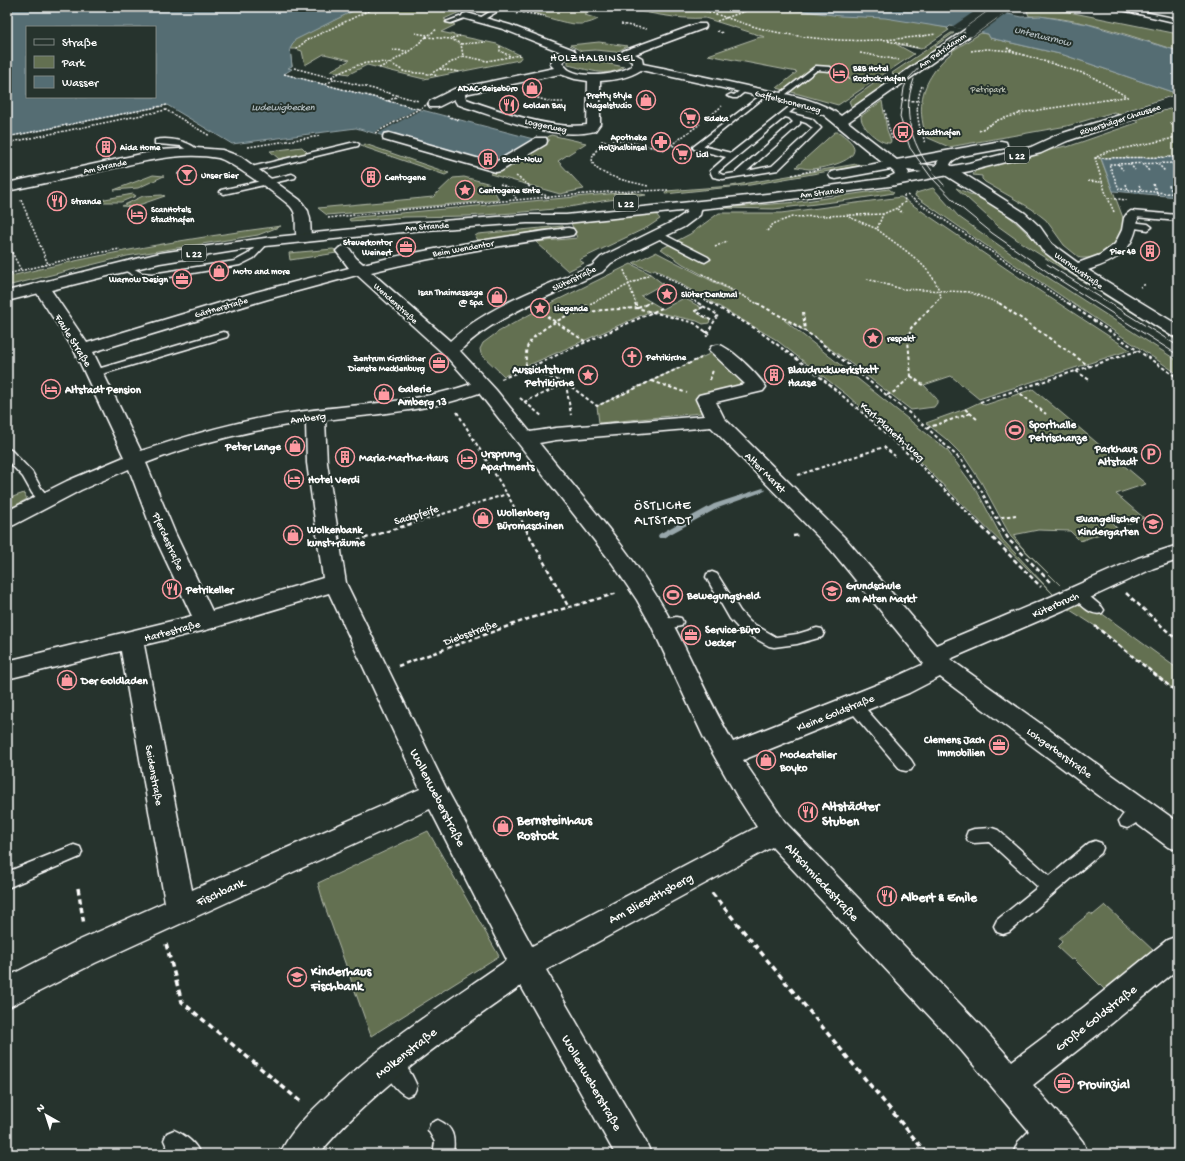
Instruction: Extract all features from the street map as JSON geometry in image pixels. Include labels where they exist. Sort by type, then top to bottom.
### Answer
[{"type":"street","name":"Am Petridamm","points":[[842,121],[1001,9]]},
{"type":"street","points":[[464,26],[481,19],[528,34],[570,52],[564,55],[557,62],[556,64],[561,70],[576,76],[594,78],[623,75],[635,70],[639,66],[640,62],[637,58],[627,53],[701,26]]},
{"type":"street","name":"Gaffelschonerweg","points":[[639,66],[779,97],[828,112],[842,121],[895,165]]},
{"type":"street","points":[[430,106],[458,92],[561,70]]},
{"type":"street","name":"Loggerweg","points":[[458,92],[461,101],[469,104],[538,124],[565,130],[578,131],[591,128],[594,124],[594,78]]},
{"type":"street","name":"Rövershäger Chaussee","points":[[949,171],[1036,150],[1062,138],[1178,100]]},
{"type":"street","points":[[389,137],[496,168],[541,141]]},
{"type":"street","name":"Rövershäger Chaussee","points":[[957,153],[1016,142],[1062,138]]},
{"type":"street","name":"Am Strande","points":[[11,186],[160,154],[196,152],[222,154],[236,160],[268,182],[299,208],[303,215],[304,238]]},
{"type":"street","points":[[949,171],[943,166],[944,161],[947,157],[957,153]]},
{"type":"street","name":"Am Strande","points":[[527,219],[611,204],[727,192],[811,180],[957,153]]},
{"type":"street","points":[[895,165],[949,171]]},
{"type":"street","points":[[890,182],[900,177],[902,173],[895,165]]},
{"type":"street","name":"Am Strande","points":[[7,296],[123,266],[174,256],[265,242],[413,227],[527,219],[566,219],[695,206],[828,192],[949,171]]},
{"type":"street","name":"Warnowstraße","points":[[949,171],[1020,216],[1035,230],[1047,246],[1076,269],[1178,332]]},
{"type":"street","name":"Am Strande","points":[[695,206],[727,192]]},
{"type":"street","name":"Slüterstraße","points":[[451,351],[458,342],[477,328],[526,301],[597,269],[606,260],[660,235],[693,215],[695,206]]},
{"type":"street","points":[[1076,269],[1100,260],[1118,250],[1127,240],[1131,222]]},
{"type":"street","name":"Beim Wendentor","points":[[360,270],[454,250],[533,236],[568,232]]},
{"type":"street","name":"Wendenstraße","points":[[344,251],[350,261],[451,351]]},
{"type":"street","name":"Gärtnerstraße","points":[[83,350],[236,302],[360,270]]},
{"type":"street","name":"Faule Straße","points":[[42,286],[83,350],[135,459]]},
{"type":"street","points":[[705,399],[757,387],[745,373],[718,350]]},
{"type":"street","points":[[451,351],[526,439],[620,558],[642,591]]},
{"type":"street","name":"Amberg","points":[[7,520],[44,499],[135,459],[178,445],[233,430],[315,416],[414,404],[449,397],[482,386]]},
{"type":"street","name":"Alter Markt","points":[[705,399],[716,421],[839,545],[937,662]]},
{"type":"street","name":"Wollenweberstraße","points":[[315,416],[317,463],[335,583],[436,794],[526,965],[634,1154]]},
{"type":"street","points":[[526,439],[574,432],[716,421]]},
{"type":"street","name":"Pferdestraße","points":[[135,459],[164,533],[206,621]]},
{"type":"street","name":"Küterbruch","points":[[937,662],[1069,598],[1146,563],[1175,557]]},
{"type":"street","name":"Hartestraße","points":[[7,670],[206,621],[335,583]]},
{"type":"street","name":"Altschmiedestraße","points":[[642,591],[669,624],[713,731],[746,788],[775,830],[972,1039],[1010,1082],[1051,1146]]},
{"type":"street","name":"Seidenstraße","points":[[131,640],[170,914]]},
{"type":"street","name":"Kleine Goldstraße","points":[[727,755],[924,676],[937,662]]},
{"type":"street","name":"Lohgerberstraße","points":[[937,662],[1133,816],[1178,838]]},
{"type":"street","name":"Fischbank","points":[[7,993],[170,914],[436,794]]},
{"type":"street","name":"Am Bliesathsberg","points":[[526,965],[775,830]]},
{"type":"street","name":"Große Goldstraße","points":[[1010,1082],[1120,999],[1178,950]]},
{"type":"street","name":"Molkenstraße","points":[[297,1154],[324,1122],[352,1094],[399,1074],[412,1044],[526,965]]},
{"type":"lane","points":[[481,19],[502,7]]},
{"type":"lane","points":[[1112,7],[1178,21]]},
{"type":"lane","points":[[1164,18],[1178,15]]},
{"type":"lane","points":[[449,22],[464,26]]},
{"type":"lane","points":[[779,97],[816,68],[830,70]]},
{"type":"lane","points":[[733,96],[745,89]]},
{"type":"lane","points":[[732,156],[697,147],[765,94]]},
{"type":"lane","points":[[787,115],[809,121],[817,128],[776,168],[736,176],[723,177],[716,175],[714,172],[732,156],[787,115],[798,102]]},
{"type":"lane","points":[[736,176],[797,122],[787,115]]},
{"type":"lane","points":[[158,142],[185,144],[196,152]]},
{"type":"lane","points":[[250,170],[355,144]]},
{"type":"lane","points":[[224,192],[292,176]]},
{"type":"lane","points":[[1148,227],[1131,222],[1130,214],[1178,218]]},
{"type":"lane","points":[[660,235],[705,259]]},
{"type":"lane","points":[[95,373],[223,335]]},
{"type":"lane","points":[[7,453],[28,475],[36,490],[44,499]]},
{"type":"lane","points":[[712,577],[734,615],[751,630],[774,642],[797,639],[817,633]]},
{"type":"lane","points":[[1069,598],[1097,610]]},
{"type":"lane","points":[[854,705],[906,765]]},
{"type":"lane","points":[[974,836],[992,835],[1050,887]]},
{"type":"lane","points":[[1003,926],[1095,848]]},
{"type":"lane","points":[[7,880],[74,852]]},
{"type":"lane","points":[[438,1130],[445,1140],[442,1154]]},
{"type":"lane","points":[[174,1140],[190,1154]]},
{"type":"path","points":[[296,49],[303,42],[328,32],[354,16],[376,7]]},
{"type":"path","points":[[692,7],[728,17],[759,28],[835,40],[886,40],[937,34]]},
{"type":"path","points":[[725,18],[757,7]]},
{"type":"path","points":[[451,38],[464,26]]},
{"type":"path","points":[[415,33],[428,35]]},
{"type":"path","points":[[379,68],[390,63],[420,44],[426,37],[451,38],[461,44],[486,42]]},
{"type":"path","points":[[886,40],[916,47]]},
{"type":"path","points":[[461,44],[463,56]]},
{"type":"path","points":[[500,46],[500,51],[511,56]]},
{"type":"path","points":[[392,50],[408,51]]},
{"type":"path","points":[[978,50],[1014,52]]},
{"type":"path","points":[[860,53],[902,61]]},
{"type":"path","points":[[430,74],[463,56],[487,61],[520,55]]},
{"type":"path","points":[[330,78],[360,64],[372,61],[390,63],[405,72]]},
{"type":"path","points":[[1053,63],[1057,62]]},
{"type":"path","points":[[294,68],[352,83]]},
{"type":"path","points":[[439,69],[460,72]]},
{"type":"path","points":[[401,73],[430,74],[438,76]]},
{"type":"path","points":[[284,74],[388,101],[430,106]]},
{"type":"path","points":[[848,78],[856,80]]},
{"type":"path","points":[[325,84],[335,79]]},
{"type":"path","points":[[924,84],[917,101],[919,120],[924,140]]},
{"type":"path","points":[[892,85],[886,98],[885,111],[894,145]]},
{"type":"path","points":[[522,93],[551,102],[563,102]]},
{"type":"path","points":[[388,101],[399,96]]},
{"type":"path","points":[[705,120],[733,96]]},
{"type":"path","points":[[979,132],[998,120],[1020,114],[1127,97]]},
{"type":"path","points":[[7,137],[167,105]]},
{"type":"path","points":[[370,136],[430,106]]},
{"type":"path","points":[[7,142],[166,110],[214,138]]},
{"type":"path","points":[[444,116],[466,121]]},
{"type":"path","points":[[600,141],[600,145],[602,145]]},
{"type":"path","points":[[644,190],[648,186],[606,174],[591,164],[591,159],[594,153],[602,145],[605,145],[604,141],[626,141],[665,150],[671,145]]},
{"type":"path","points":[[248,147],[262,145],[263,147]]},
{"type":"path","points":[[1094,158],[1178,157]]},
{"type":"path","points":[[1158,163],[1165,171]]},
{"type":"path","points":[[1172,163],[1178,169]]},
{"type":"path","points":[[1178,163],[1109,164],[1119,189],[1178,194]]},
{"type":"path","points":[[1118,164],[1123,170]]},
{"type":"path","points":[[1130,164],[1135,170]]},
{"type":"path","points":[[1142,164],[1149,171]]},
{"type":"path","points":[[499,166],[530,186],[524,191]]},
{"type":"path","points":[[1088,181],[1102,182]]},
{"type":"path","points":[[1126,184],[1128,190]]},
{"type":"path","points":[[1153,184],[1158,195]]},
{"type":"path","points":[[1139,185],[1142,191]]},
{"type":"path","points":[[1169,185],[1172,193]]},
{"type":"path","points":[[11,186],[48,264]]},
{"type":"path","points":[[510,188],[545,195],[547,198]]},
{"type":"path","points":[[767,231],[771,225],[778,222],[802,216],[883,214],[897,208],[905,202],[904,193],[1178,378]]},
{"type":"path","points":[[897,208],[903,213]]},
{"type":"path","points":[[799,213],[802,216]]},
{"type":"path","points":[[876,229],[883,214]]},
{"type":"path","points":[[847,216],[876,229],[922,264],[935,278],[941,297],[911,328],[908,340],[912,376],[923,385]]},
{"type":"path","points":[[7,243],[21,270]]},
{"type":"path","points":[[623,269],[637,308]]},
{"type":"path","name":"Karl-Planeth-Weg","points":[[656,271],[691,293],[756,329],[813,371],[864,414],[918,463],[1037,583],[1069,598]]},
{"type":"path","points":[[697,271],[805,331],[927,428],[962,461],[982,492],[995,518],[1009,540],[1056,588],[1069,598]]},
{"type":"path","points":[[526,369],[527,346],[534,336],[556,322],[650,274]]},
{"type":"path","points":[[867,279],[879,281],[897,289],[913,291],[963,291],[987,298],[1002,305],[1089,366]]},
{"type":"path","points":[[685,296],[718,315],[707,332]]},
{"type":"path","points":[[637,308],[652,302]]},
{"type":"path","points":[[704,307],[695,311],[714,322]]},
{"type":"path","points":[[572,314],[637,308],[694,323],[707,332],[709,339],[718,350]]},
{"type":"path","points":[[500,380],[662,308]]},
{"type":"path","points":[[537,309],[586,342]]},
{"type":"path","points":[[803,312],[805,331]]},
{"type":"path","points":[[526,369],[566,383],[597,406],[718,350]]},
{"type":"path","points":[[651,381],[705,399],[718,350]]},
{"type":"path","points":[[980,402],[1137,351]]},
{"type":"path","points":[[1076,371],[1091,382]]},
{"type":"path","points":[[886,395],[894,392],[912,376]]},
{"type":"path","points":[[524,402],[566,383]]},
{"type":"path","points":[[566,383],[574,432]]},
{"type":"path","points":[[1016,390],[1046,414]]},
{"type":"path","points":[[449,397],[507,494],[569,608],[642,591]]},
{"type":"path","points":[[965,409],[977,418]]},
{"type":"path","points":[[927,428],[971,413]]},
{"type":"path","points":[[776,482],[884,447],[896,456]]},
{"type":"path","name":"Sackpfeife","points":[[330,549],[507,494]]},
{"type":"path","points":[[995,518],[1016,515]]},
{"type":"path","points":[[1111,579],[1178,641]]},
{"type":"path","name":"Diebsstraße","points":[[378,673],[528,619],[569,608]]},
{"type":"path","points":[[1090,623],[1103,631],[1178,693]]},
{"type":"path","points":[[78,888],[89,952]]},
{"type":"path","points":[[723,907],[927,1154]]},
{"type":"path","points":[[170,914],[182,1002],[324,1122]]},
{"type":"green space","points":[[333,7],[444,7],[462,11],[444,19],[455,25],[441,32],[497,44],[522,56],[519,60],[424,79],[367,65],[349,74],[330,71],[350,60],[324,54],[305,65],[302,51],[296,49],[290,49],[292,66],[288,60],[287,46]]},
{"type":"green space","points":[[457,7],[598,7],[585,15],[598,19],[585,24],[572,24],[545,17],[546,16],[533,13],[534,12],[514,8],[491,14]]},
{"type":"green space","points":[[617,7],[837,7],[948,28],[947,29],[949,30],[921,49],[896,44],[914,54],[838,105],[777,88],[797,72],[708,55],[760,37],[765,37],[705,18],[672,17]]},
{"type":"green space","points":[[1029,7],[1049,7],[1178,34],[1178,51],[1105,28],[1048,17],[1029,16],[1027,11]]},
{"type":"green space","points":[[951,33],[954,33],[935,46],[939,47],[897,78],[892,73]]},
{"type":"green space","name":"Petripark","points":[[981,33],[988,34],[990,38],[1064,55],[1178,94],[1178,157],[1101,159],[1125,223],[1122,234],[1117,243],[1099,258],[1080,258],[1064,245],[1046,220],[1032,209],[985,182],[982,179],[982,176],[973,175],[975,171],[983,168],[1065,146],[1067,147],[1139,122],[1114,112],[1067,126],[949,147],[926,137],[921,106],[923,94],[929,80],[943,61],[953,52],[952,51]]},
{"type":"green space","points":[[599,42],[628,46],[616,52],[595,50],[581,51],[570,45]]},
{"type":"green space","points":[[572,56],[624,67],[611,72],[596,72],[568,65],[568,60]]},
{"type":"green space","points":[[882,78],[885,84],[852,108],[849,101]]},
{"type":"green space","points":[[882,101],[887,130],[891,141],[890,143],[881,141],[871,134],[864,125],[861,116]]},
{"type":"green space","points":[[835,132],[839,132],[852,144],[854,148],[853,153],[849,158],[836,164],[821,168],[809,169],[796,167]]},
{"type":"green space","points":[[551,135],[586,143],[558,161],[584,189],[560,194],[490,174],[539,143],[544,144],[550,140],[546,138]]},
{"type":"green space","points":[[365,144],[449,173],[445,175],[361,146]]},
{"type":"green space","points":[[302,147],[308,153],[279,159],[270,151]]},
{"type":"green space","points":[[856,164],[863,165],[750,185],[665,194],[666,191],[731,186]]},
{"type":"green space","points":[[153,175],[164,176],[138,188],[114,190]]},
{"type":"green space","points":[[464,177],[491,184],[499,200],[327,215],[318,208],[433,197],[453,178]]},
{"type":"green space","points":[[933,188],[959,217],[1010,253],[1178,361],[1178,374],[915,196],[916,193]]},
{"type":"green space","points":[[956,188],[982,200],[1006,214],[1061,265],[1178,338],[1178,341],[1023,244],[998,226]]},
{"type":"green space","points":[[889,189],[894,193],[774,209],[721,208],[798,202]]},
{"type":"green space","points":[[630,192],[646,195],[564,208],[513,213],[467,216],[405,217],[350,221],[349,219],[357,217]]},
{"type":"green space","points":[[133,194],[136,196],[121,202],[99,202],[105,199]]},
{"type":"green space","points":[[143,196],[165,196],[133,207],[122,206]]},
{"type":"green space","points":[[901,197],[1020,278],[1130,350],[979,399],[951,376],[924,385],[937,399],[937,403],[934,407],[911,410],[849,362],[805,331],[784,320],[947,450],[977,491],[1003,540],[1053,594],[922,464],[847,395],[775,339],[655,269],[651,271],[633,263],[656,252],[739,295],[683,264],[661,249],[690,234],[719,213],[781,213]]},
{"type":"green space","points":[[656,214],[660,219],[648,227],[579,260],[584,263],[568,271],[536,242],[577,238],[571,223]]},
{"type":"green space","points":[[281,226],[258,235],[127,256],[7,286],[7,277],[75,261],[178,241]]},
{"type":"green space","points":[[563,226],[564,228],[543,230],[486,241],[478,240],[475,236],[478,234]]},
{"type":"green space","points":[[333,249],[338,251],[337,253],[290,260],[289,253]]},
{"type":"green space","points":[[631,264],[649,273],[663,284],[641,296],[663,309],[684,298],[702,308],[695,312],[710,320],[709,323],[703,324],[697,321],[651,311],[504,376],[481,354],[480,349],[483,343],[498,332],[543,307]]},
{"type":"green space","points":[[718,350],[757,387],[706,399],[711,412],[599,423],[597,406]]},
{"type":"green space","points":[[1033,389],[1146,484],[1116,494],[1144,518],[1127,524],[1122,520],[1112,523],[1117,528],[1080,541],[1070,531],[1038,530],[1013,535],[1021,546],[1060,585],[1011,537],[981,482],[965,458],[946,439],[926,423],[980,402],[985,405]]},
{"type":"green space","points":[[24,493],[27,499],[7,510],[7,499]]},
{"type":"green space","points":[[1078,594],[1097,610],[1178,669],[1178,693],[1103,631],[1059,603]]},
{"type":"green space","points":[[428,831],[499,956],[371,1036],[318,883]]},
{"type":"green space","points":[[1105,905],[1155,952],[1108,993],[1074,959],[1071,960],[1057,947],[1062,942],[1059,938],[1090,913],[1093,915]]},
{"type":"water","name":"Ludewigbecken","points":[[7,7],[361,7],[295,40],[290,49],[292,66],[288,68],[292,69],[284,74],[541,141],[496,168],[356,128],[232,144],[167,105],[7,137]]},
{"type":"water","name":"Unterwarnow","points":[[776,7],[976,7],[1022,17],[1040,16],[1087,24],[1178,51],[1178,94],[1064,55],[990,38],[988,34],[950,26],[948,28],[885,18],[840,16]]},
{"type":"water","points":[[1178,157],[1178,197],[1113,191],[1101,158]]},
{"type":"pier","points":[[981,7],[1009,12],[980,33],[952,27]]},
{"type":"pier","points":[[420,107],[424,108],[377,134],[373,133]]},
{"type":"waterway","points":[[661,536],[716,506],[763,490]]},
{"type":"tram line","points":[[1000,7],[927,59],[908,79],[904,88],[900,117],[910,148],[931,177],[959,206],[992,233],[1055,277],[1178,355]]},
{"type":"tram line","points":[[914,79],[908,108],[913,136],[925,161],[944,185]]},
{"type":"tram line","points":[[1047,264],[1178,346]]},
{"type":"place","name":"B&B Hotel Rostock-Hafen","points":[[839,73]]},
{"type":"place","name":"ADAC-Reisebüro","points":[[532,88]]},
{"type":"place","name":"Pretty Style Nagelstudio","points":[[646,100]]},
{"type":"place","name":"Golden Bay","points":[[509,105]]},
{"type":"place","name":"Edeka","points":[[690,118]]},
{"type":"place","name":"Stadthafen","points":[[903,132]]},
{"type":"place","name":"Apotheke Holzhalbinsel","points":[[661,142]]},
{"type":"place","name":"Aida Home","points":[[106,147]]},
{"type":"place","name":"Lidl","points":[[682,154]]},
{"type":"place","name":"Boat~Now","points":[[488,159]]},
{"type":"place","name":"Unser Bier","points":[[187,175]]},
{"type":"place","name":"Centogene","points":[[371,177]]},
{"type":"place","name":"Centogene Ente","points":[[465,190]]},
{"type":"place","name":"Strande","points":[[57,201]]},
{"type":"place","name":"ScanHotels Stadthafen","points":[[137,214]]},
{"type":"place","name":"Steuerkontor Weinert","points":[[406,247]]},
{"type":"place","name":"Pier 48","points":[[1150,251]]},
{"type":"place","name":"Moto and more","points":[[219,271]]},
{"type":"place","name":"Warnow Design","points":[[182,279]]},
{"type":"place","name":"Slüter Denkmal","points":[[667,294]]},
{"type":"place","name":"Isan Thaimassage @ Spa","points":[[497,297]]},
{"type":"place","name":"Liegende","points":[[540,308]]},
{"type":"place","name":"respekt","points":[[873,338]]},
{"type":"place","name":"Petrikirche","points":[[632,357]]},
{"type":"place","name":"Zentrum Kirchlicher Dienste Mecklenburg","points":[[439,363]]},
{"type":"place","name":"Aussichtsturm Petrikirche","points":[[588,375]]},
{"type":"place","name":"Blaudruckwerkstatt Haase","points":[[774,375]]},
{"type":"place","name":"Altstadt Pension","points":[[51,389]]},
{"type":"place","name":"Galerie Amberg 13","points":[[384,394]]},
{"type":"place","name":"Sporthalle Petrischanze","points":[[1015,430]]},
{"type":"place","name":"Peter Lange","points":[[295,446]]},
{"type":"place","name":"Parkhaus Altstadt","points":[[1151,454]]},
{"type":"place","name":"Maria-Martha-Haus","points":[[345,457]]},
{"type":"place","name":"Ursprung Apartments","points":[[467,459]]},
{"type":"place","name":"Hotel Verdi","points":[[294,479]]},
{"type":"place","name":"Wollenberg Büromaschinen","points":[[483,518]]},
{"type":"place","name":"Evangelischer Kindergarten","points":[[1153,524]]},
{"type":"place","name":"Wolkenbank kunst+räume","points":[[293,535]]},
{"type":"place","name":"Petrikeller","points":[[172,589]]},
{"type":"place","name":"Grundschule am Alten Markt","points":[[832,591]]},
{"type":"place","name":"Bewegungsheld","points":[[673,595]]},
{"type":"place","name":"Service-Büro Uecker","points":[[691,635]]},
{"type":"place","name":"Der Goldladen","points":[[67,680]]},
{"type":"place","name":"Clemens Jach Immobilien","points":[[999,745]]},
{"type":"place","name":"Modeatelier Boyko","points":[[766,760]]},
{"type":"place","name":"Altstädter Stuben","points":[[808,812]]},
{"type":"place","name":"Bernsteinhaus Rostock","points":[[503,826]]},
{"type":"place","name":"Albert & Emile","points":[[887,896]]},
{"type":"place","name":"Kinderhaus Fischbank","points":[[297,977]]},
{"type":"place","name":"Provinzial","points":[[1064,1083]]},
{"type":"district","name":"HOLZHALBINSEL","points":[[593,57]]},
{"type":"district","name":"ÖSTLICHE ALTSTADT","points":[[663,512]]}]
